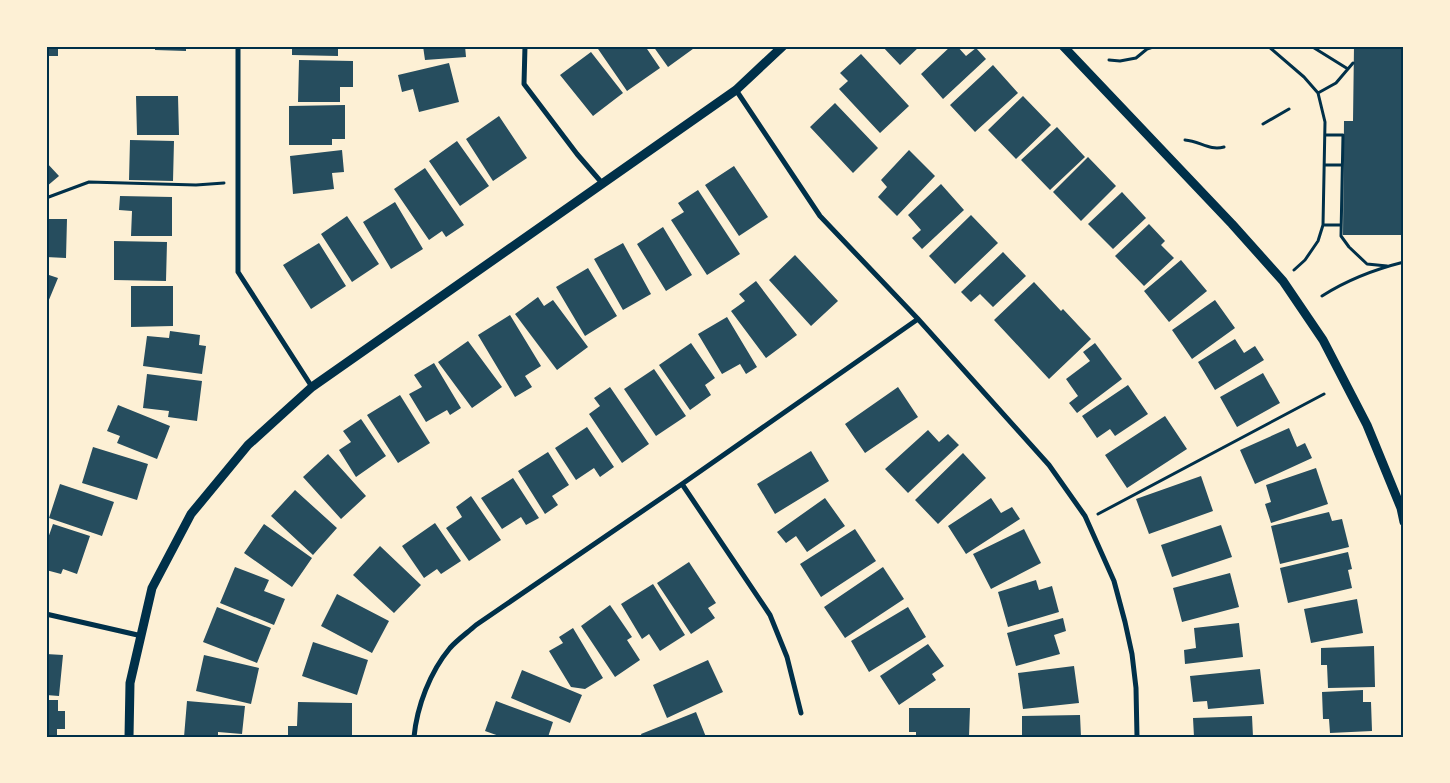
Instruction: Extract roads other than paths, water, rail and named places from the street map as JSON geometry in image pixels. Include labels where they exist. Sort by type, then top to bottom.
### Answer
[{"type":"street","points":[[238,46],[238,272],[312,387]]},
{"type":"street","points":[[525,46],[524,84],[577,154],[602,183]]},
{"type":"street","points":[[129,737],[130,683],[152,588],[191,514],[248,445],[312,387],[736,90],[784,46]]},
{"type":"street","points":[[1063,46],[1232,224],[1283,281],[1323,340],[1367,425],[1402,508],[1404,522]]},
{"type":"street","points":[[736,90],[820,216],[918,319],[1049,465],[1087,520],[1114,581],[1125,622],[1135,680],[1137,737]]},
{"type":"street","points":[[414,737],[415,724],[421,705],[434,674],[443,658],[459,639],[476,625],[918,319]]},
{"type":"street","points":[[682,484],[770,615],[787,657],[801,714]]},
{"type":"street","points":[[46,614],[142,636]]}]
